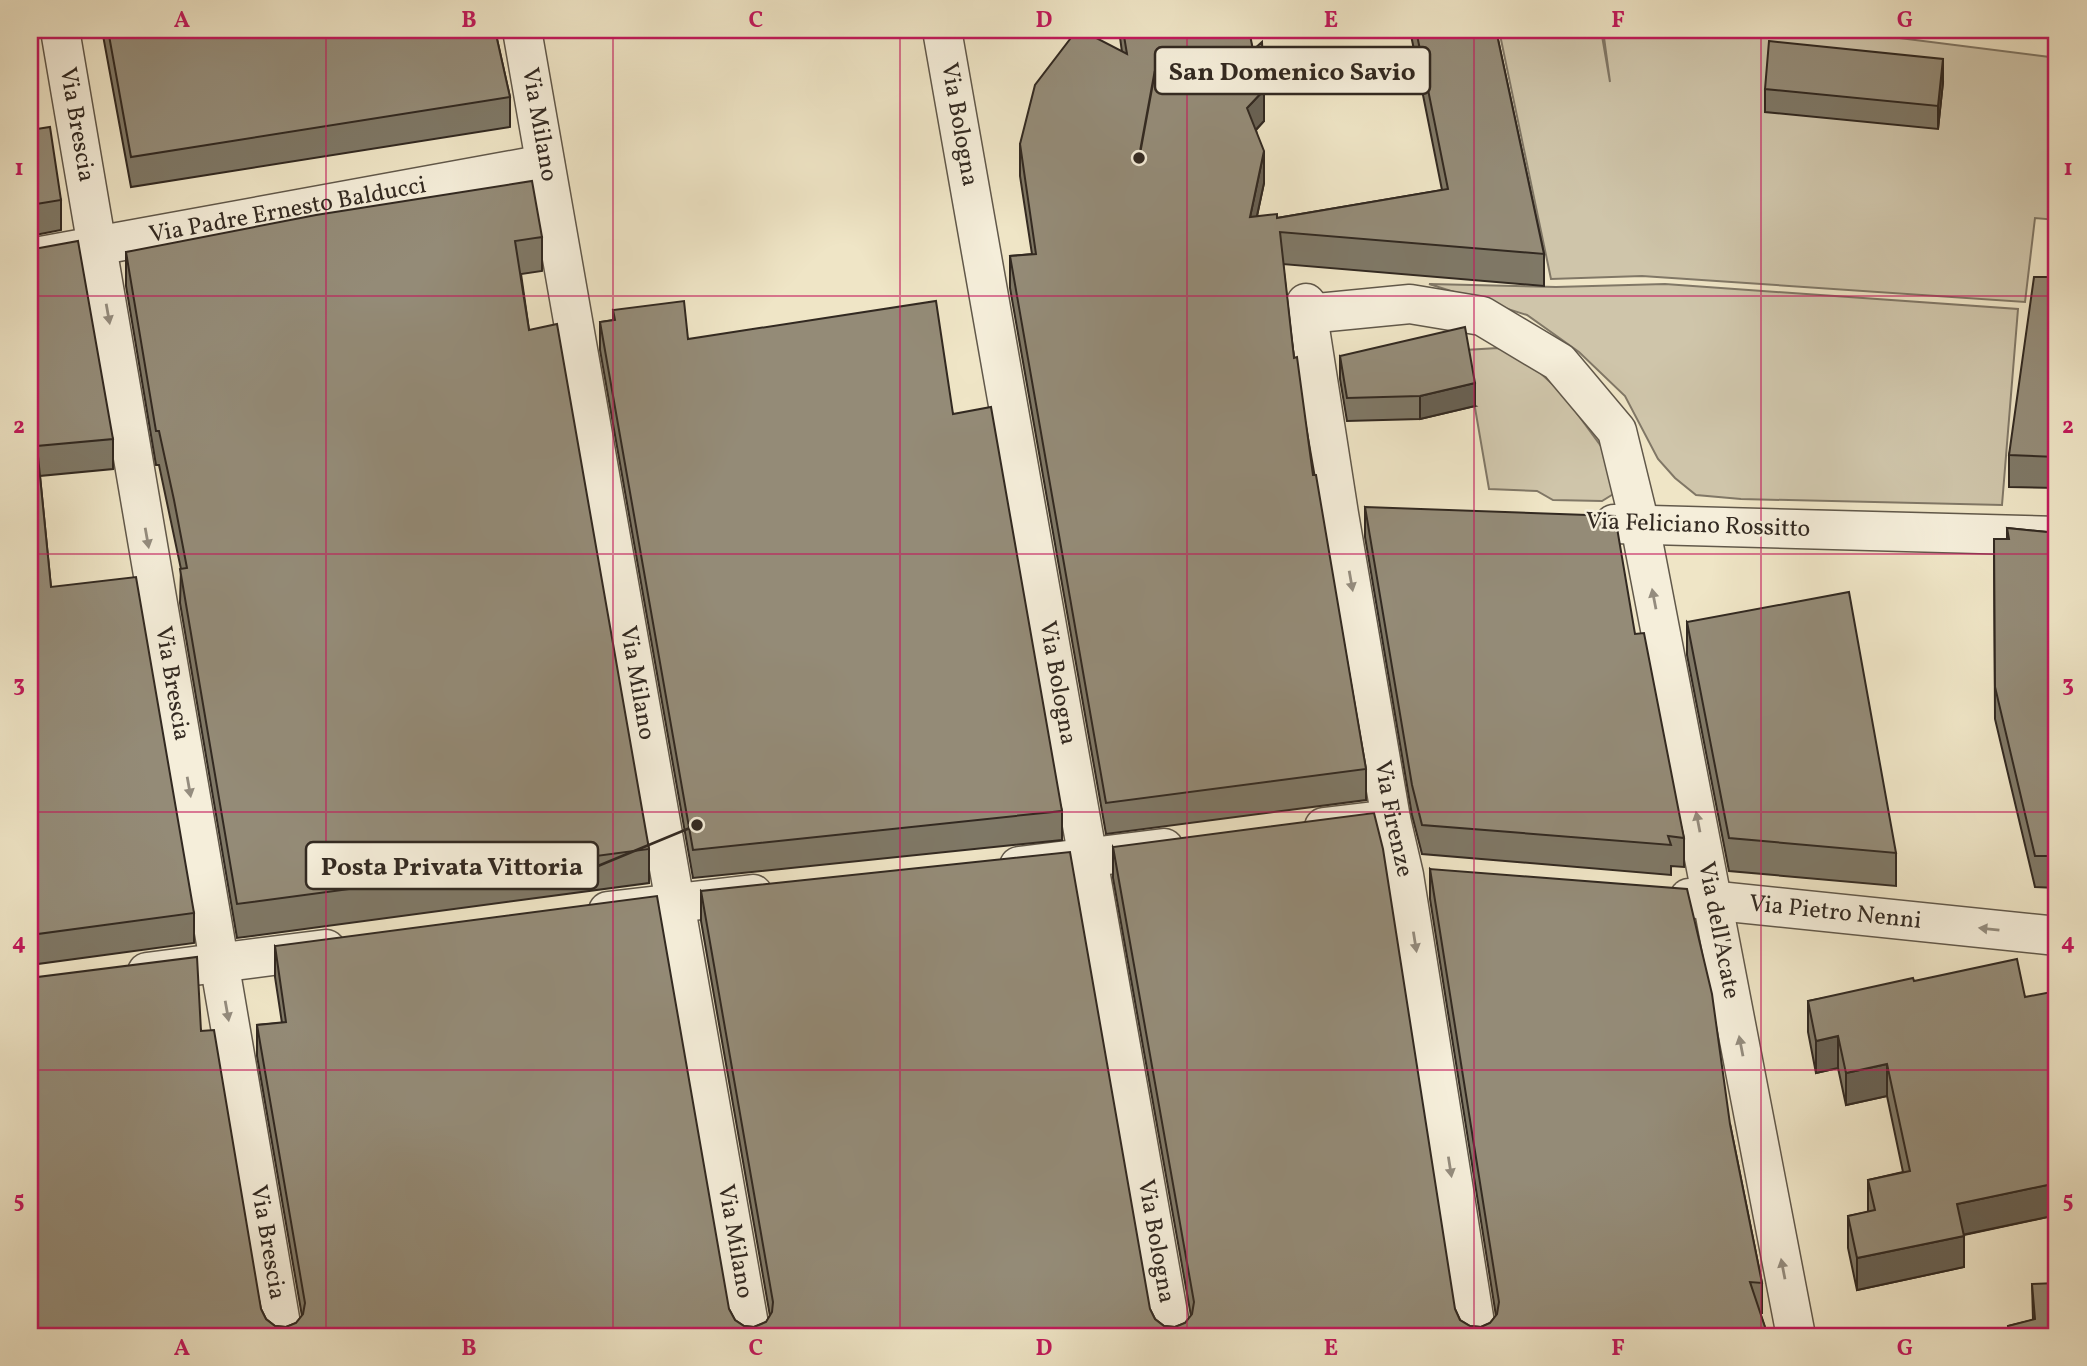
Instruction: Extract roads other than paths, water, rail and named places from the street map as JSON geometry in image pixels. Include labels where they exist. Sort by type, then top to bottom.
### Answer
[{"type":"street","name":"Via Brescia","points":[[60,30],[283,1336]]},
{"type":"street","name":"Via Milano","points":[[522,30],[751,1336]]},
{"type":"street","name":"Via Bologna","points":[[942,30],[1172,1336]]},
{"type":"street","name":"Via Padre Ernesto Balducci","points":[[30,258],[545,163]]},
{"type":"street","name":"Via dell'Acate","points":[[1306,308],[1409,304],[1482,316],[1559,362],[1617,431],[1640,525],[1796,1336]]},
{"type":"street","name":"Via Firenze","points":[[1306,308],[1391,818],[1404,875],[1477,1336]]},
{"type":"street","points":[[1339,514],[1380,515]]},
{"type":"street","name":"Via Feliciano Rossitto","points":[[1585,523],[2057,536]]},
{"type":"street","points":[[1294,831],[1391,818]]},
{"type":"street","points":[[991,869],[1198,844]]},
{"type":"street","points":[[1404,875],[1444,878]]},
{"type":"street","points":[[579,915],[785,891]]},
{"type":"street","name":"Via Pietro Nenni","points":[[1659,895],[2057,936]]},
{"type":"street","points":[[111,977],[357,945]]},
{"type":"place","name":"San Domenico Savio","points":[[1139,158]]},
{"type":"place","name":"Posta Privata Vittoria","points":[[697,825]]}]
